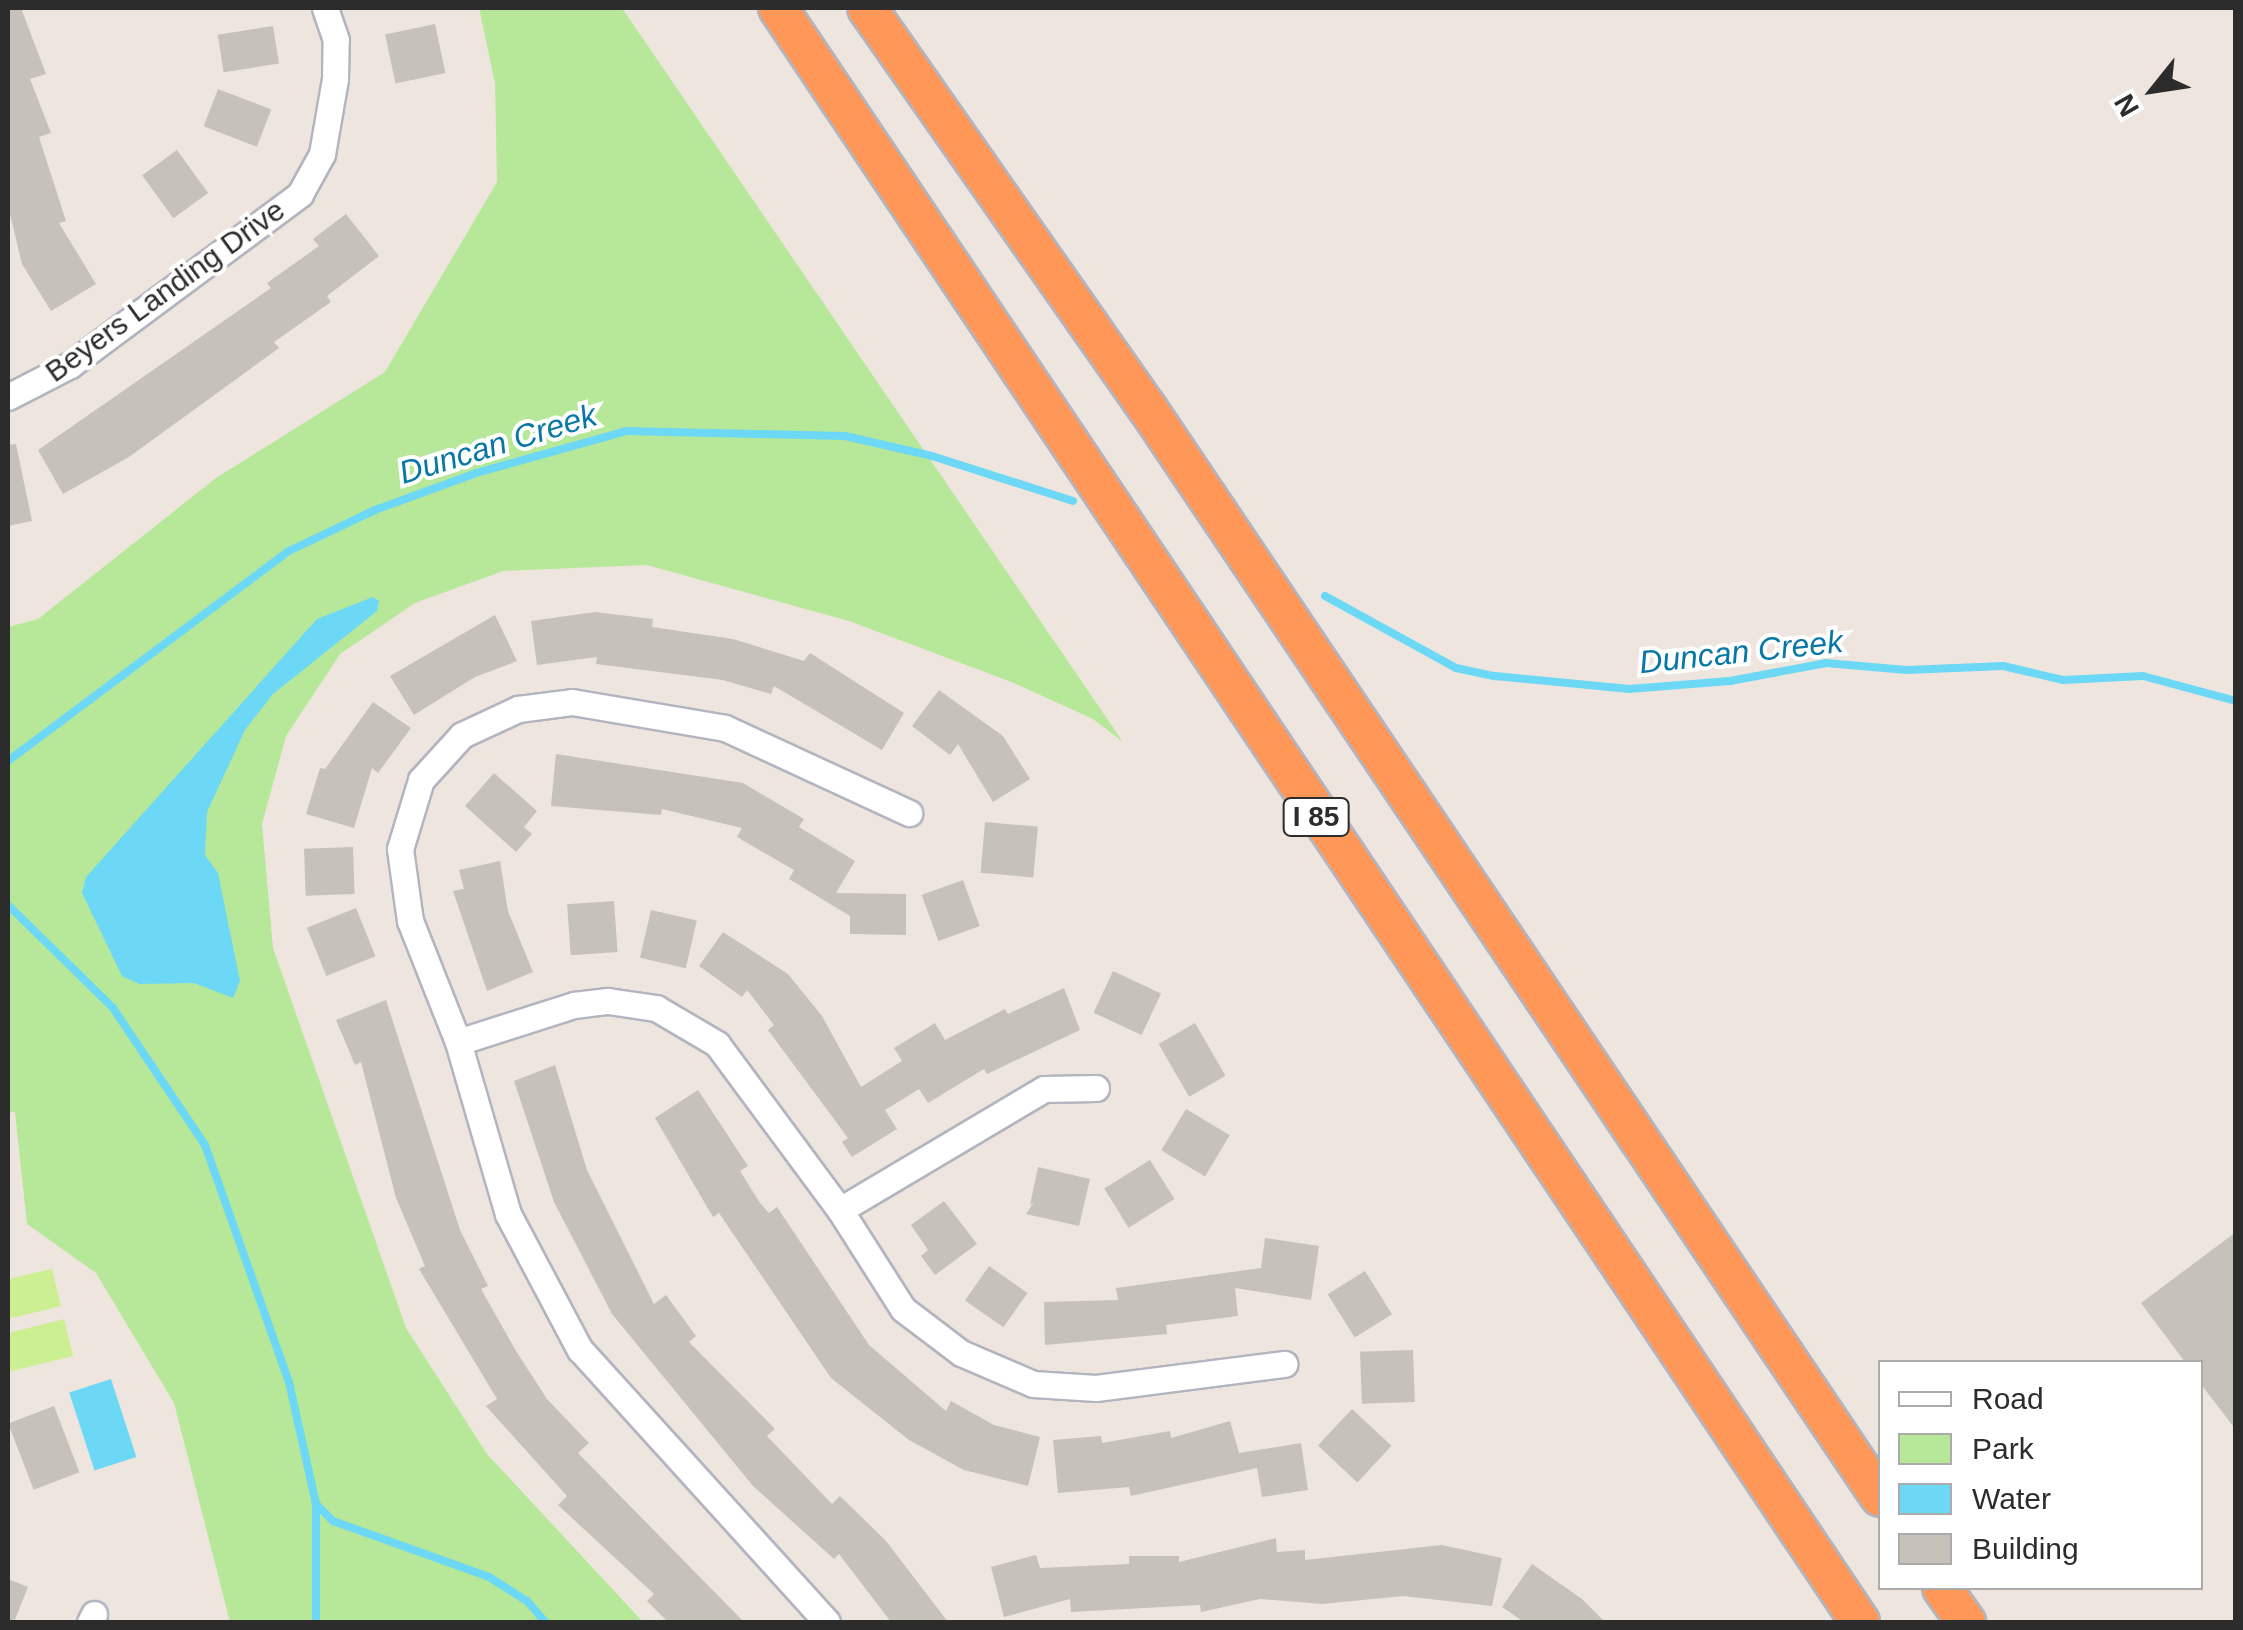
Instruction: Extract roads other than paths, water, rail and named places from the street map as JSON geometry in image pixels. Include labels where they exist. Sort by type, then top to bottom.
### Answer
[{"type":"highway","name":"I 85","points":[[778,8],[1860,1622]]},
{"type":"highway","points":[[867,8],[1148,408],[1878,1494]]},
{"type":"highway","points":[[1943,1590],[1966,1622]]},
{"type":"street","name":"Beyers Landing Drive","points":[[10,388],[70,364],[300,194],[322,154],[335,79],[336,40],[325,8]]},
{"type":"street","points":[[827,1622],[580,1350],[508,1214],[458,1042],[410,921],[400,850],[421,780],[462,735],[518,709],[572,702],[725,728],[908,814]]},
{"type":"street","points":[[458,1042],[574,1005],[608,1001],[656,1008],[717,1044],[840,1210],[902,1309],[961,1353],[1033,1384],[1096,1388],[1284,1364]]},
{"type":"street","points":[[840,1210],[1044,1089],[1096,1088]]},
{"type":"water","points":[[373,597],[379,601],[377,611],[273,694],[245,730],[207,812],[205,855],[218,873],[240,981],[233,998],[194,983],[139,984],[122,976],[82,893],[86,877],[317,619]]},
{"type":"water","points":[[111,1379],[136,1457],[94,1471],[69,1393]]},
{"type":"waterway","name":"Duncan Creek","points":[[8,761],[289,551],[375,510],[476,473],[626,431],[845,436],[932,456],[1073,501]]},
{"type":"waterway","name":"Duncan Creek","points":[[1325,596],[1456,668],[1495,676],[1629,689],[1730,681],[1826,663],[1907,670],[2003,666],[2063,680],[2143,676],[2236,701]]},
{"type":"waterway","points":[[8,905],[113,1008],[205,1145],[289,1382],[316,1504],[316,1622]]},
{"type":"waterway","points":[[316,1504],[333,1521],[489,1577],[527,1601],[545,1622]]}]
